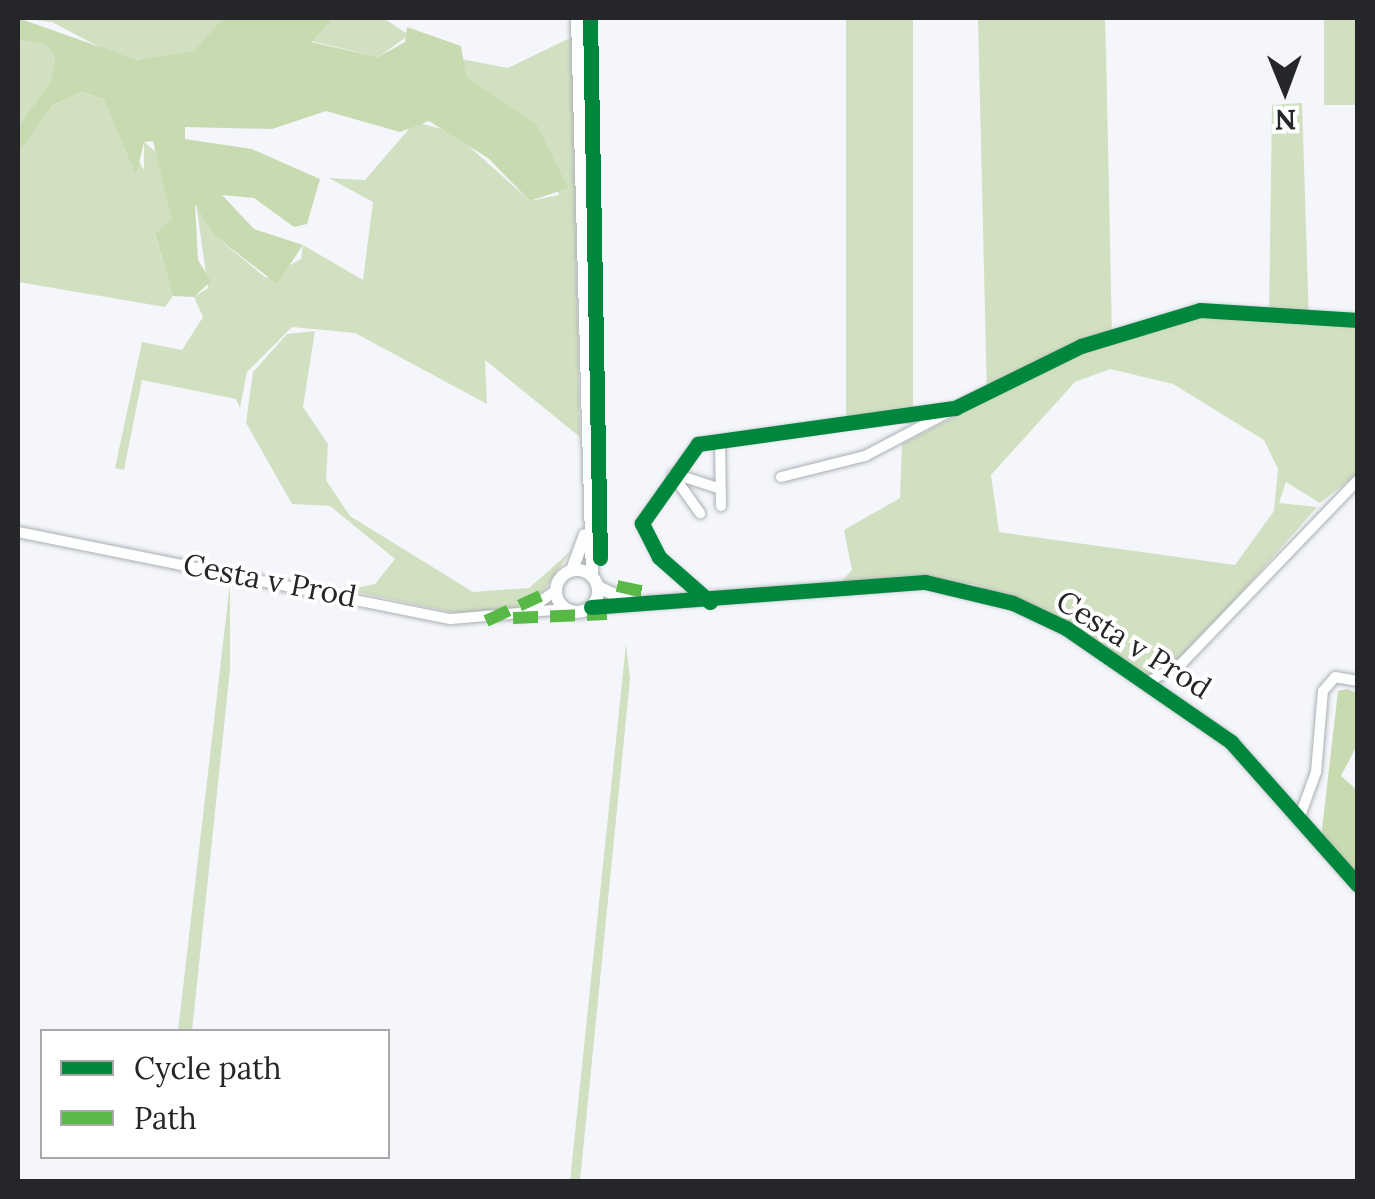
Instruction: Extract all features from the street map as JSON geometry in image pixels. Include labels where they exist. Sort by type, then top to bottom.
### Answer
[{"type":"street","points":[[555,591],[564,609],[591,607],[595,581],[586,533],[577,18]]},
{"type":"street","points":[[781,476],[865,456],[1081,346],[1200,310],[1358,320]]},
{"type":"street","points":[[710,602],[659,557],[642,523],[690,450],[720,441],[955,408]]},
{"type":"street","points":[[720,441],[717,488],[722,506]]},
{"type":"street","points":[[673,475],[717,488]]},
{"type":"street","points":[[673,475],[700,513]]},
{"type":"street","points":[[1148,682],[1187,658],[1358,480]]},
{"type":"street","name":"Cesta v Prod","points":[[18,532],[451,619],[521,616],[564,609]]},
{"type":"street","points":[[521,616],[555,591],[572,570],[586,533]]},
{"type":"street","points":[[572,570],[595,581]]},
{"type":"street","name":"Cesta v Prod","points":[[595,581],[636,605]]},
{"type":"street","name":"Cesta v Prod","points":[[591,607],[710,602],[925,582],[966,587],[1066,628],[1231,742],[1358,885]]},
{"type":"street","points":[[1300,819],[1316,772],[1323,691],[1335,677],[1358,681]]},
{"type":"green space","points":[[18,18],[223,18],[193,51],[157,60],[122,59],[52,22]]},
{"type":"green space","points":[[18,18],[137,60],[193,51],[223,18],[335,18],[311,42],[378,57],[405,42],[407,27],[461,46],[466,76],[536,123],[568,188],[530,201],[488,158],[429,121],[400,132],[326,111],[272,129],[185,127],[185,139],[252,149],[320,179],[307,224],[294,227],[254,198],[222,195],[254,229],[303,245],[277,284],[214,235],[195,204],[198,260],[211,281],[194,297],[173,296],[155,234],[172,219],[153,141],[144,142],[136,175],[104,99],[81,92],[53,105],[18,154],[18,127],[52,79],[55,56],[45,44],[18,40]]},
{"type":"green space","points":[[335,18],[383,18],[409,35],[378,57],[311,41]]},
{"type":"green space","points":[[583,18],[587,18],[587,439],[583,439]]},
{"type":"green space","points":[[846,18],[913,18],[913,424],[846,424]]},
{"type":"green space","points":[[978,18],[1105,18],[1106,49],[1112,337],[987,396]]},
{"type":"green space","points":[[1324,18],[1357,18],[1357,105],[1324,105]]},
{"type":"green space","points":[[572,37],[580,437],[485,360],[487,404],[355,333],[292,327],[247,372],[240,408],[236,399],[142,380],[124,470],[115,468],[142,342],[182,350],[203,317],[194,297],[208,288],[196,203],[214,235],[266,278],[301,259],[303,245],[363,280],[373,202],[329,178],[365,180],[415,122],[453,132],[530,201],[559,195],[536,123],[466,76],[461,59],[508,68]]},
{"type":"green space","points":[[18,40],[45,44],[55,55],[53,78],[18,127]]},
{"type":"green space","points":[[81,92],[104,99],[144,170],[144,142],[161,156],[172,219],[155,235],[173,296],[165,307],[18,282],[18,154],[53,105]]},
{"type":"green space","points":[[1302,103],[1309,321],[1269,315],[1272,105]]},
{"type":"green space","points":[[1243,313],[1299,325],[1357,322],[1357,474],[1320,503],[1286,482],[1279,503],[1317,507],[1173,670],[1147,676],[1060,621],[972,584],[839,584],[852,570],[844,530],[900,498],[902,444],[1079,353],[1203,315]],"holes":[[[1110,369],[1173,384],[1264,440],[1278,469],[1274,511],[1235,565],[999,532],[991,475],[1075,382]]]},
{"type":"green space","points":[[315,331],[303,407],[328,444],[326,480],[350,516],[473,592],[529,588],[571,551],[543,592],[512,610],[460,614],[347,590],[375,584],[395,559],[330,506],[292,504],[246,423],[253,372],[287,334]]},
{"type":"green space","points":[[230,583],[230,669],[192,1029],[178,1029]]},
{"type":"green space","points":[[626,644],[630,679],[580,1181],[570,1181]]},
{"type":"green space","points":[[1338,691],[1357,693],[1357,745],[1341,776],[1357,790],[1357,878],[1321,838]]},
{"type":"marked path","points":[[617,586],[649,593]]},
{"type":"marked path","points":[[486,621],[540,596]]},
{"type":"marked path","points":[[513,618],[607,614]]},
{"type":"cycle path","points":[[590,18],[600,558]]},
{"type":"cycle path","points":[[710,602],[659,557],[642,523],[698,444],[955,408],[1081,346],[1200,310],[1358,320]]},
{"type":"cycle path","points":[[591,607],[925,582],[1013,603],[1066,628],[1231,742],[1358,885]]}]
